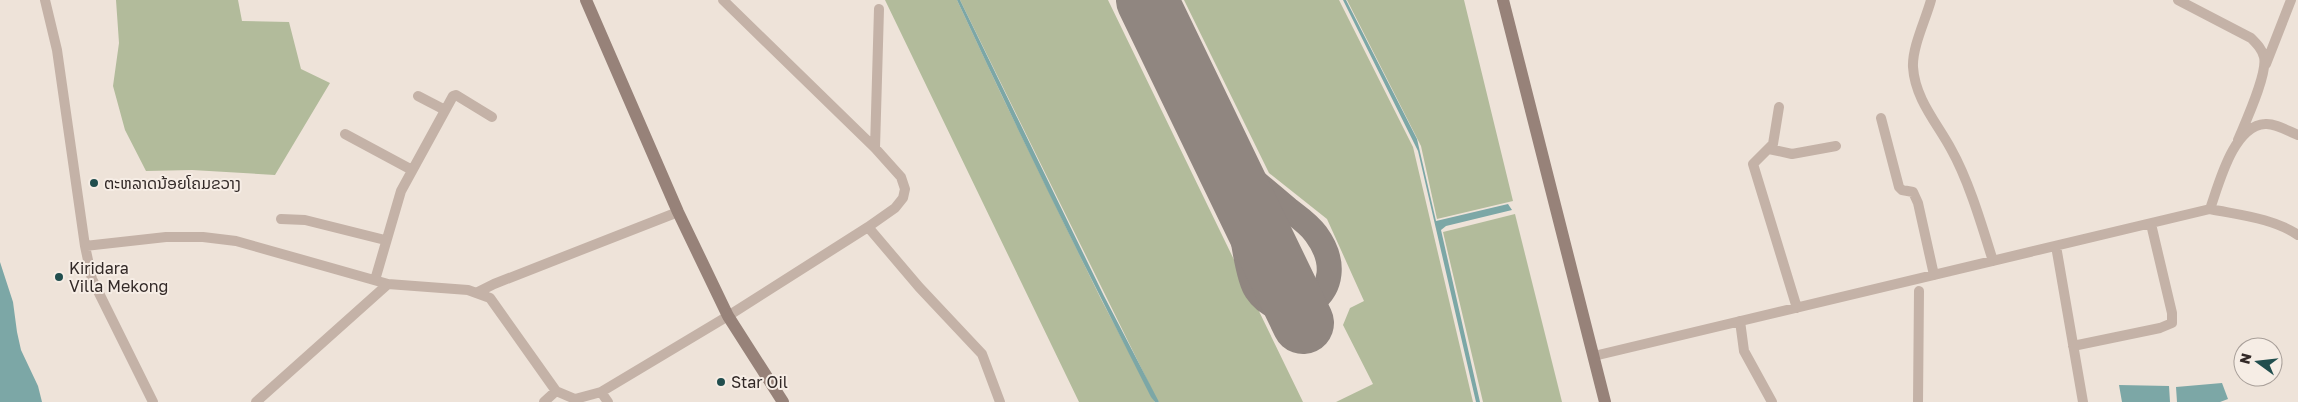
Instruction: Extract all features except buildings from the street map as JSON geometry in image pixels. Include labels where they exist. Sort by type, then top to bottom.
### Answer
[{"type":"main road","points":[[586,0],[678,212],[728,316],[783,402]]},
{"type":"main road","points":[[1503,0],[1605,402]]},
{"type":"street","points":[[45,0],[57,50],[85,246],[92,279],[153,402]]},
{"type":"street","points":[[85,246],[166,237],[202,237],[236,241],[388,284],[476,293],[490,298],[556,391],[576,400],[601,392],[728,316],[868,227],[895,208],[903,198],[905,189],[900,177],[875,148],[723,0]]},
{"type":"street","points":[[1931,0],[1914,54],[1914,77],[1922,99],[1952,150],[1984,231],[1993,261]]},
{"type":"street","points":[[2178,0],[2251,38],[2260,47],[2265,59],[2263,72]]},
{"type":"street","points":[[2210,209],[2291,0]]},
{"type":"street","points":[[875,148],[879,9]]},
{"type":"street","points":[[375,280],[385,240],[401,191],[453,96],[456,95],[492,118]]},
{"type":"street","points":[[418,96],[445,110]]},
{"type":"street","points":[[1779,107],[1776,137],[1769,149],[1755,160],[1753,168],[1798,308]]},
{"type":"street","points":[[1881,118],[1899,187],[1902,190],[1912,192],[1918,203],[1934,275]]},
{"type":"street","points":[[2238,140],[2248,130],[2264,124],[2272,124],[2298,135]]},
{"type":"street","points":[[345,134],[412,170]]},
{"type":"street","points":[[1769,149],[1792,154],[1836,146]]},
{"type":"street","points":[[1594,356],[2210,209],[2257,218],[2289,229],[2298,235]]},
{"type":"street","points":[[476,293],[494,284],[678,212]]},
{"type":"street","points":[[281,219],[305,220],[385,240]]},
{"type":"street","points":[[2073,346],[2160,328],[2172,323],[2172,313],[2150,224]]},
{"type":"street","points":[[868,227],[918,287],[982,354],[1000,402]]},
{"type":"street","points":[[2056,246],[2083,402]]},
{"type":"street","points":[[256,402],[388,284]]},
{"type":"street","points":[[1918,402],[1919,290]]},
{"type":"street","points":[[1740,321],[1744,352],[1772,402]]},
{"type":"street","points":[[544,402],[556,391]]},
{"type":"street","points":[[601,392],[608,402]]},
{"type":"green space","points":[[116,0],[238,0],[242,21],[289,22],[301,69],[330,83],[275,175],[192,170],[146,171],[125,130],[113,86],[119,43]]},
{"type":"green space","points":[[885,0],[957,0],[1101,299],[1155,402],[1079,402]]},
{"type":"green space","points":[[960,0],[1108,0],[1303,402],[1159,402],[1157,400]]},
{"type":"green space","points":[[1184,0],[1339,0],[1413,147],[1473,402],[1336,402],[1373,384],[1343,325],[1350,308],[1364,301],[1327,219],[1269,173]]},
{"type":"green space","points":[[1347,0],[1464,0],[1513,201],[1437,219],[1421,146]]},
{"type":"green space","points":[[1515,214],[1562,402],[1483,402],[1443,232]]},
{"type":"water","points":[[957,0],[960,0],[1104,296],[1159,402],[1155,402],[1151,397],[1101,299]]},
{"type":"water","points":[[1343,0],[1346,0],[1417,139],[1436,221],[1508,204],[1512,210],[1446,226],[1441,230],[1480,402],[1476,402],[1418,151]]},
{"type":"water","points":[[0,262],[13,302],[21,350],[38,386],[42,402],[0,402]]},
{"type":"water","points":[[2222,383],[2228,399],[2220,402],[2177,402],[2176,387]]},
{"type":"water","points":[[2119,385],[2169,386],[2170,402],[2122,402]]},
{"type":"taxiway","points":[[1211,132],[1216,146],[1229,160],[1303,220],[1316,234],[1327,255],[1329,274],[1324,290],[1313,301],[1300,308],[1284,309],[1269,303],[1256,290],[1252,282],[1246,256],[1237,186]]},
{"type":"runway","points":[[1147,0],[1303,323]]},
{"type":"place","name":"ຕະຫລາດນ້ອຍໂຄມຂວາງ","points":[[94,183]]},
{"type":"place","name":"Kiridara Villa Mekong","points":[[59,277]]},
{"type":"place","name":"Star Oil","points":[[721,382]]}]
